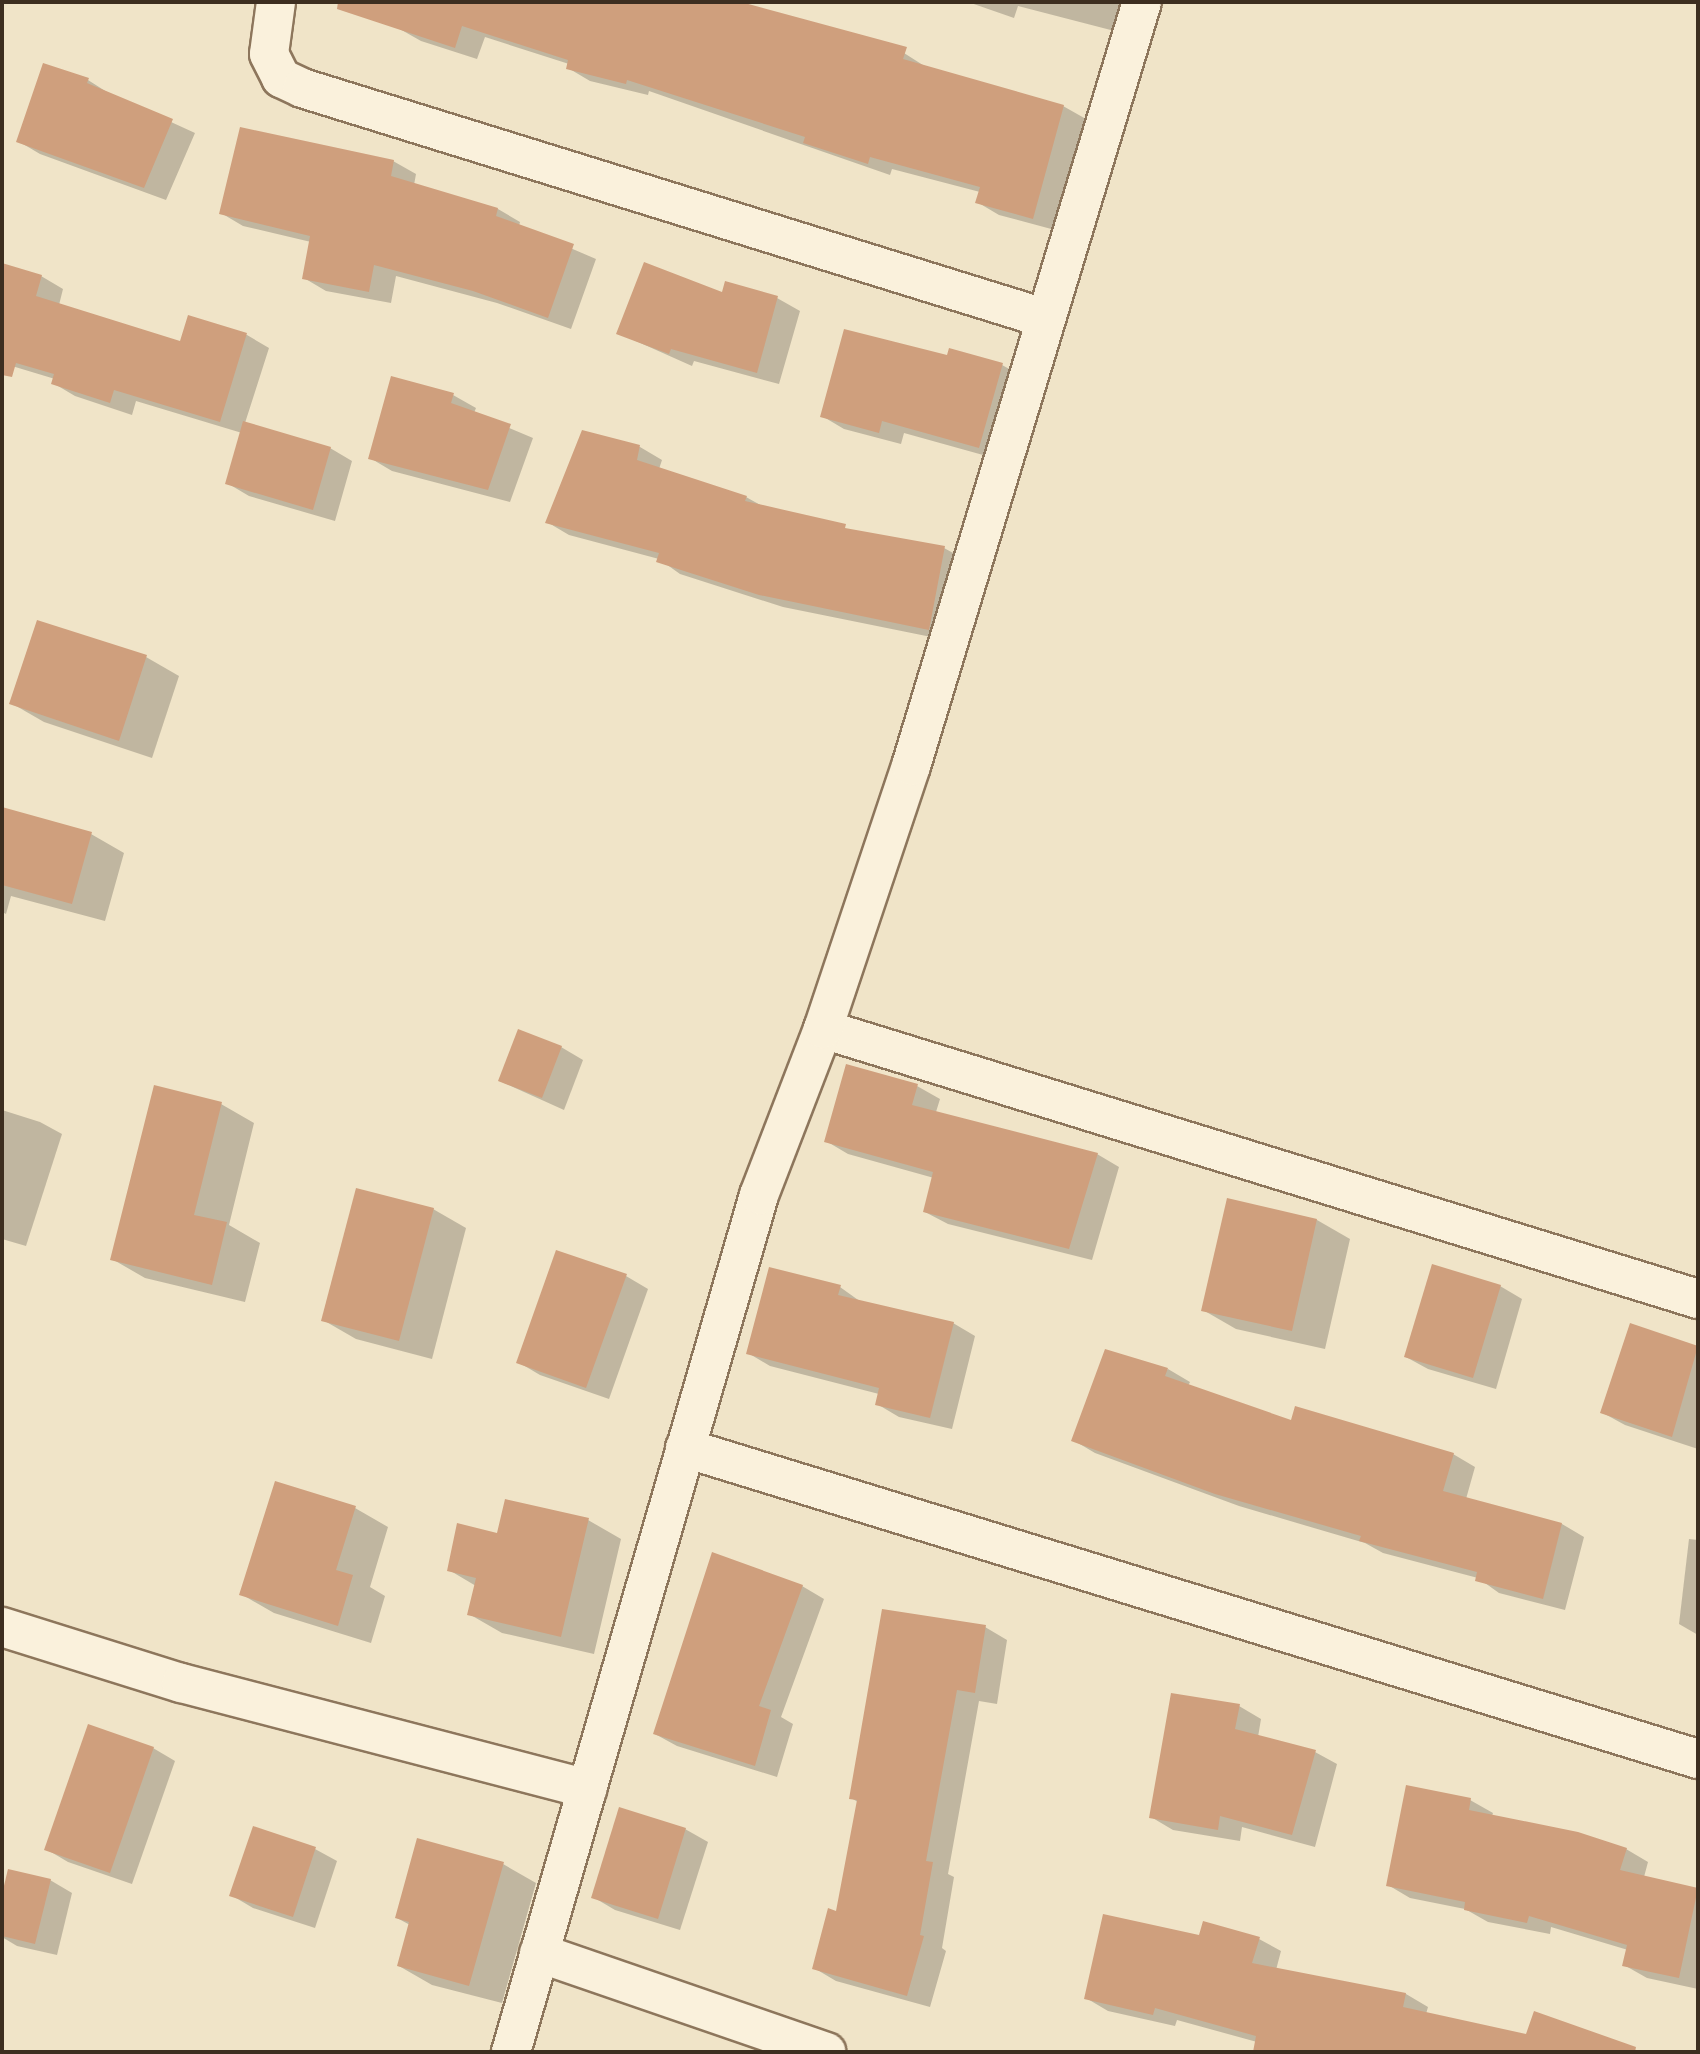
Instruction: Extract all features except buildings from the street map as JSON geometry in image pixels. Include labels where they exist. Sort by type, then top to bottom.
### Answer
[{"type":"street","points":[[276,2],[269,54],[281,78],[302,88],[1044,318]]},
{"type":"street","points":[[511,2052],[759,1195],[823,1028],[911,766],[1044,318],[1142,2]]},
{"type":"street","points":[[823,1028],[1698,1299]]},
{"type":"street","points":[[685,1448],[1698,1759]]},
{"type":"street","points":[[2,1627],[181,1683],[587,1789]]},
{"type":"street","points":[[539,1953],[826,2052]]}]
